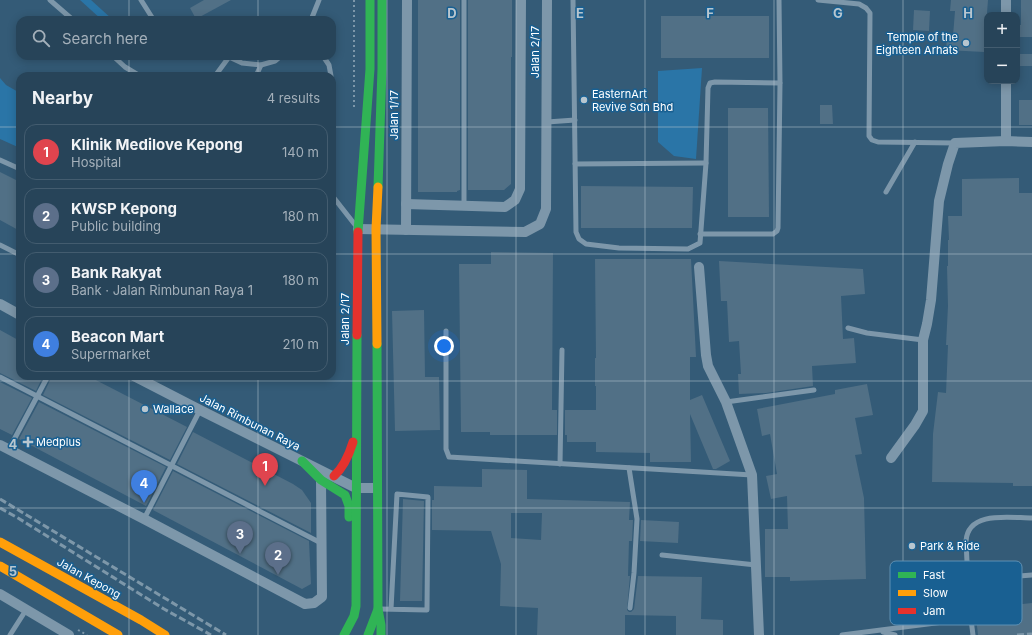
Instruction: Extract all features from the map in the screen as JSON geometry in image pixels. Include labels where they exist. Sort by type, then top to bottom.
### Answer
[{"type":"street","name":"Jalan 2/17","points":[[344,635],[354,616],[356,606],[358,229],[370,69],[370,0]]},
{"type":"street","points":[[381,635],[381,621],[378,609],[376,229],[382,69],[382,0]]},
{"type":"street","name":"Jalan 1/17","points":[[406,230],[407,0]]},
{"type":"street","points":[[406,204],[505,207],[515,200],[520,189],[521,0]]},
{"type":"street","name":"Jalan 2/17","points":[[358,229],[525,232],[540,224],[546,209],[547,0]]},
{"type":"street","points":[[1006,0],[1006,12]]},
{"type":"street","points":[[1006,84],[1006,141]]},
{"type":"street","points":[[891,458],[915,425],[923,411],[923,340],[930,300],[939,201],[955,143],[1006,141],[1032,142]]},
{"type":"street","points":[[699,267],[708,366],[726,402],[752,475],[760,635]]},
{"type":"street","points":[[0,304],[16,313]]},
{"type":"street","name":"Jalan Rimbunan Raya","points":[[142,380],[356,488]]},
{"type":"street","points":[[334,476],[344,465],[357,431]]},
{"type":"street","points":[[5,447],[305,604],[314,603],[322,597],[321,480]]},
{"type":"street","points":[[302,461],[321,480],[344,495],[349,506],[349,528],[356,539]]},
{"type":"street","points":[[356,488],[377,488]]},
{"type":"street","name":"Jalan Kepong","points":[[0,542],[165,635]]},
{"type":"street","points":[[0,566],[114,634]]},
{"type":"street","points":[[0,594],[69,635]]},
{"type":"street","points":[[368,635],[378,609]]},
{"type":"lane","points":[[50,0],[68,16]]},
{"type":"lane","points":[[141,0],[151,16]]},
{"type":"lane","points":[[313,16],[319,0]]},
{"type":"lane","points":[[464,0],[464,206]]},
{"type":"lane","points":[[573,0],[576,232],[579,238],[586,244],[619,248],[688,249],[700,243],[706,163],[708,88],[710,83],[780,83]]},
{"type":"lane","points":[[700,234],[773,234],[777,231],[780,83],[779,0]]},
{"type":"lane","points":[[818,0],[858,4],[866,8],[870,13],[869,136],[872,140],[878,142],[955,143]]},
{"type":"lane","points":[[117,60],[133,72]]},
{"type":"lane","points":[[218,72],[225,60]]},
{"type":"lane","points":[[236,60],[242,63],[261,65],[276,60]]},
{"type":"lane","points":[[326,60],[329,65],[330,72]]},
{"type":"lane","points":[[258,72],[261,65]]},
{"type":"lane","points":[[546,122],[575,120]]},
{"type":"lane","points":[[886,192],[915,142]]},
{"type":"lane","points":[[0,160],[16,167]]},
{"type":"lane","points":[[575,164],[706,163]]},
{"type":"lane","points":[[336,201],[358,229]]},
{"type":"lane","points":[[0,245],[16,253]]},
{"type":"lane","points":[[848,328],[867,333],[923,340]]},
{"type":"lane","points":[[446,331],[446,449],[450,457],[752,475]]},
{"type":"lane","points":[[560,464],[562,350]]},
{"type":"lane","points":[[0,377],[321,543]]},
{"type":"lane","points":[[5,447],[38,396],[46,380]]},
{"type":"lane","points":[[726,402],[814,390]]},
{"type":"lane","points":[[144,519],[200,410]]},
{"type":"lane","points":[[629,468],[637,519],[634,573],[630,608]]},
{"type":"lane","points":[[378,609],[427,610],[428,497],[397,494],[391,609]]},
{"type":"lane","points":[[967,561],[966,538],[968,532],[975,523],[982,519],[991,517],[1032,518]]},
{"type":"lane","points":[[662,555],[756,565]]},
{"type":"lane","points":[[1022,576],[1032,575]]},
{"type":"lane","points":[[10,635],[26,610]]},
{"type":"lane","points":[[842,635],[922,625]]},
{"type":"lane","points":[[972,625],[973,635]]},
{"type":"lane","points":[[878,631],[895,635]]},
{"type":"path","points":[[354,0],[354,108]]},
{"type":"shaded area","points":[[80,0],[91,0],[109,16],[98,16]]},
{"type":"shaded area","points":[[702,68],[696,159],[674,156],[658,142],[658,71]]},
{"type":"shaded area","points":[[0,78],[6,85],[16,91],[16,146],[0,139]]},
{"type":"building","points":[[204,0],[231,0],[202,16],[194,16],[190,8]]},
{"type":"building","points":[[418,0],[460,0],[460,190],[457,192],[418,192]]},
{"type":"building","points":[[468,0],[512,0],[511,184],[504,190],[468,190]]},
{"type":"building","points":[[951,0],[988,0],[987,12],[984,12],[984,52],[946,50],[947,36],[953,36],[955,11],[950,11]]},
{"type":"building","points":[[1021,0],[1032,0],[1032,37],[1020,37]]},
{"type":"building","points":[[914,10],[930,11],[929,31],[913,30]]},
{"type":"building","points":[[661,16],[769,16],[769,58],[661,58]]},
{"type":"building","points":[[1020,54],[1032,54],[1032,66],[1020,66]]},
{"type":"building","points":[[1019,100],[1032,100],[1032,125],[1019,125]]},
{"type":"building","points":[[820,105],[832,105],[833,124],[820,124]]},
{"type":"building","points":[[728,108],[768,108],[769,217],[728,217]]},
{"type":"building","points":[[0,172],[16,180],[16,229],[0,220]]},
{"type":"building","points":[[1019,178],[1019,193],[1032,193],[1032,486],[1013,486],[1013,483],[932,482],[933,434],[938,392],[946,393],[948,345],[946,345],[948,306],[948,216],[962,216],[962,179]]},
{"type":"building","points":[[581,186],[693,187],[692,228],[581,228]]},
{"type":"building","points":[[491,252],[553,253],[552,410],[557,410],[557,435],[490,435],[490,432],[461,432],[459,264],[491,264]]},
{"type":"building","points":[[595,259],[691,259],[696,357],[690,357],[690,400],[702,395],[730,461],[716,469],[713,469],[690,414],[691,462],[650,462],[650,453],[596,452],[596,442],[567,442],[567,435],[565,435],[565,410],[596,410]]},
{"type":"building","points":[[719,261],[863,269],[865,294],[841,296],[843,339],[854,338],[856,363],[812,366],[813,386],[766,393],[739,394],[738,374],[741,374],[739,341],[729,342],[727,301],[721,301]]},
{"type":"building","points":[[424,310],[425,377],[439,377],[440,430],[395,431],[392,311]]},
{"type":"building","points":[[0,330],[16,339],[16,380],[41,380],[36,391],[0,373]]},
{"type":"building","points":[[50,380],[96,380],[187,427],[170,460],[43,395]]},
{"type":"building","points":[[0,382],[32,398],[12,435],[0,429]]},
{"type":"building","points":[[867,384],[873,415],[855,418],[862,454],[855,455],[864,498],[866,579],[790,581],[790,577],[765,577],[765,529],[788,529],[787,496],[771,499],[766,476],[777,474],[770,434],[762,436],[757,409],[835,394],[835,390]]},
{"type":"building","points":[[39,402],[166,467],[146,506],[19,439]]},
{"type":"building","points":[[193,432],[302,490],[311,503],[311,533],[177,464]]},
{"type":"building","points":[[482,469],[527,470],[527,499],[630,502],[629,520],[633,520],[632,541],[629,541],[628,576],[630,576],[627,610],[631,612],[634,609],[638,576],[702,577],[701,619],[723,620],[723,635],[676,635],[676,616],[625,615],[625,635],[537,635],[538,608],[500,606],[501,564],[491,531],[432,530],[432,500],[434,500],[434,486],[482,487]],"holes":[[[511,513],[542,513],[541,540],[511,538]]]},
{"type":"building","points":[[173,471],[309,541],[311,584],[302,589],[153,510]]},
{"type":"building","points":[[403,499],[424,501],[422,601],[400,601]]},
{"type":"building","points":[[641,520],[679,522],[678,543],[640,541]]},
{"type":"building","points":[[1032,603],[1032,635],[978,635],[977,625],[1022,625],[1022,604]]},
{"type":"railway","points":[[0,499],[226,635]]},
{"type":"railway","points":[[0,508],[164,609],[211,635]]},
{"type":"railway","points":[[1017,635],[1032,634]]},
{"type":"traffic: fast","points":[[358,232],[370,69],[370,0]]},
{"type":"traffic: fast","points":[[378,187],[382,69],[382,0]]},
{"type":"traffic: fast","points":[[344,635],[354,616],[356,606],[357,335]]},
{"type":"traffic: fast","points":[[368,635],[378,609],[377,344]]},
{"type":"traffic: fast","points":[[302,461],[321,480],[345,495],[349,506],[349,517]]},
{"type":"traffic: fast","points":[[378,609],[381,635]]},
{"type":"traffic: slow","points":[[377,344],[376,229],[378,187]]},
{"type":"traffic: slow","points":[[0,542],[141,620],[165,635]]},
{"type":"traffic: slow","points":[[0,566],[118,635]]},
{"type":"traffic: jam","points":[[357,335],[358,232]]},
{"type":"traffic: jam","points":[[334,476],[341,469],[350,452],[353,442]]},
{"type":"place","name":"Temple of the Eighteen Arhats","points":[[966,43]]},
{"type":"place","name":"EasternArt Revive Sdn Bhd","points":[[584,100]]},
{"type":"place","name":"Wallace","points":[[145,409]]},
{"type":"place","name":"Medplus","points":[[28,442]]},
{"type":"place","name":"Klinik Medilove Kepong","points":[[265,486]]},
{"type":"place","name":"Beacon Mart","points":[[144,503]]},
{"type":"place","name":"Park & Ride","points":[[912,546]]},
{"type":"place","name":"Bank Rakyat","points":[[240,554]]},
{"type":"place","name":"KWSP Kepong","points":[[278,575]]}]
